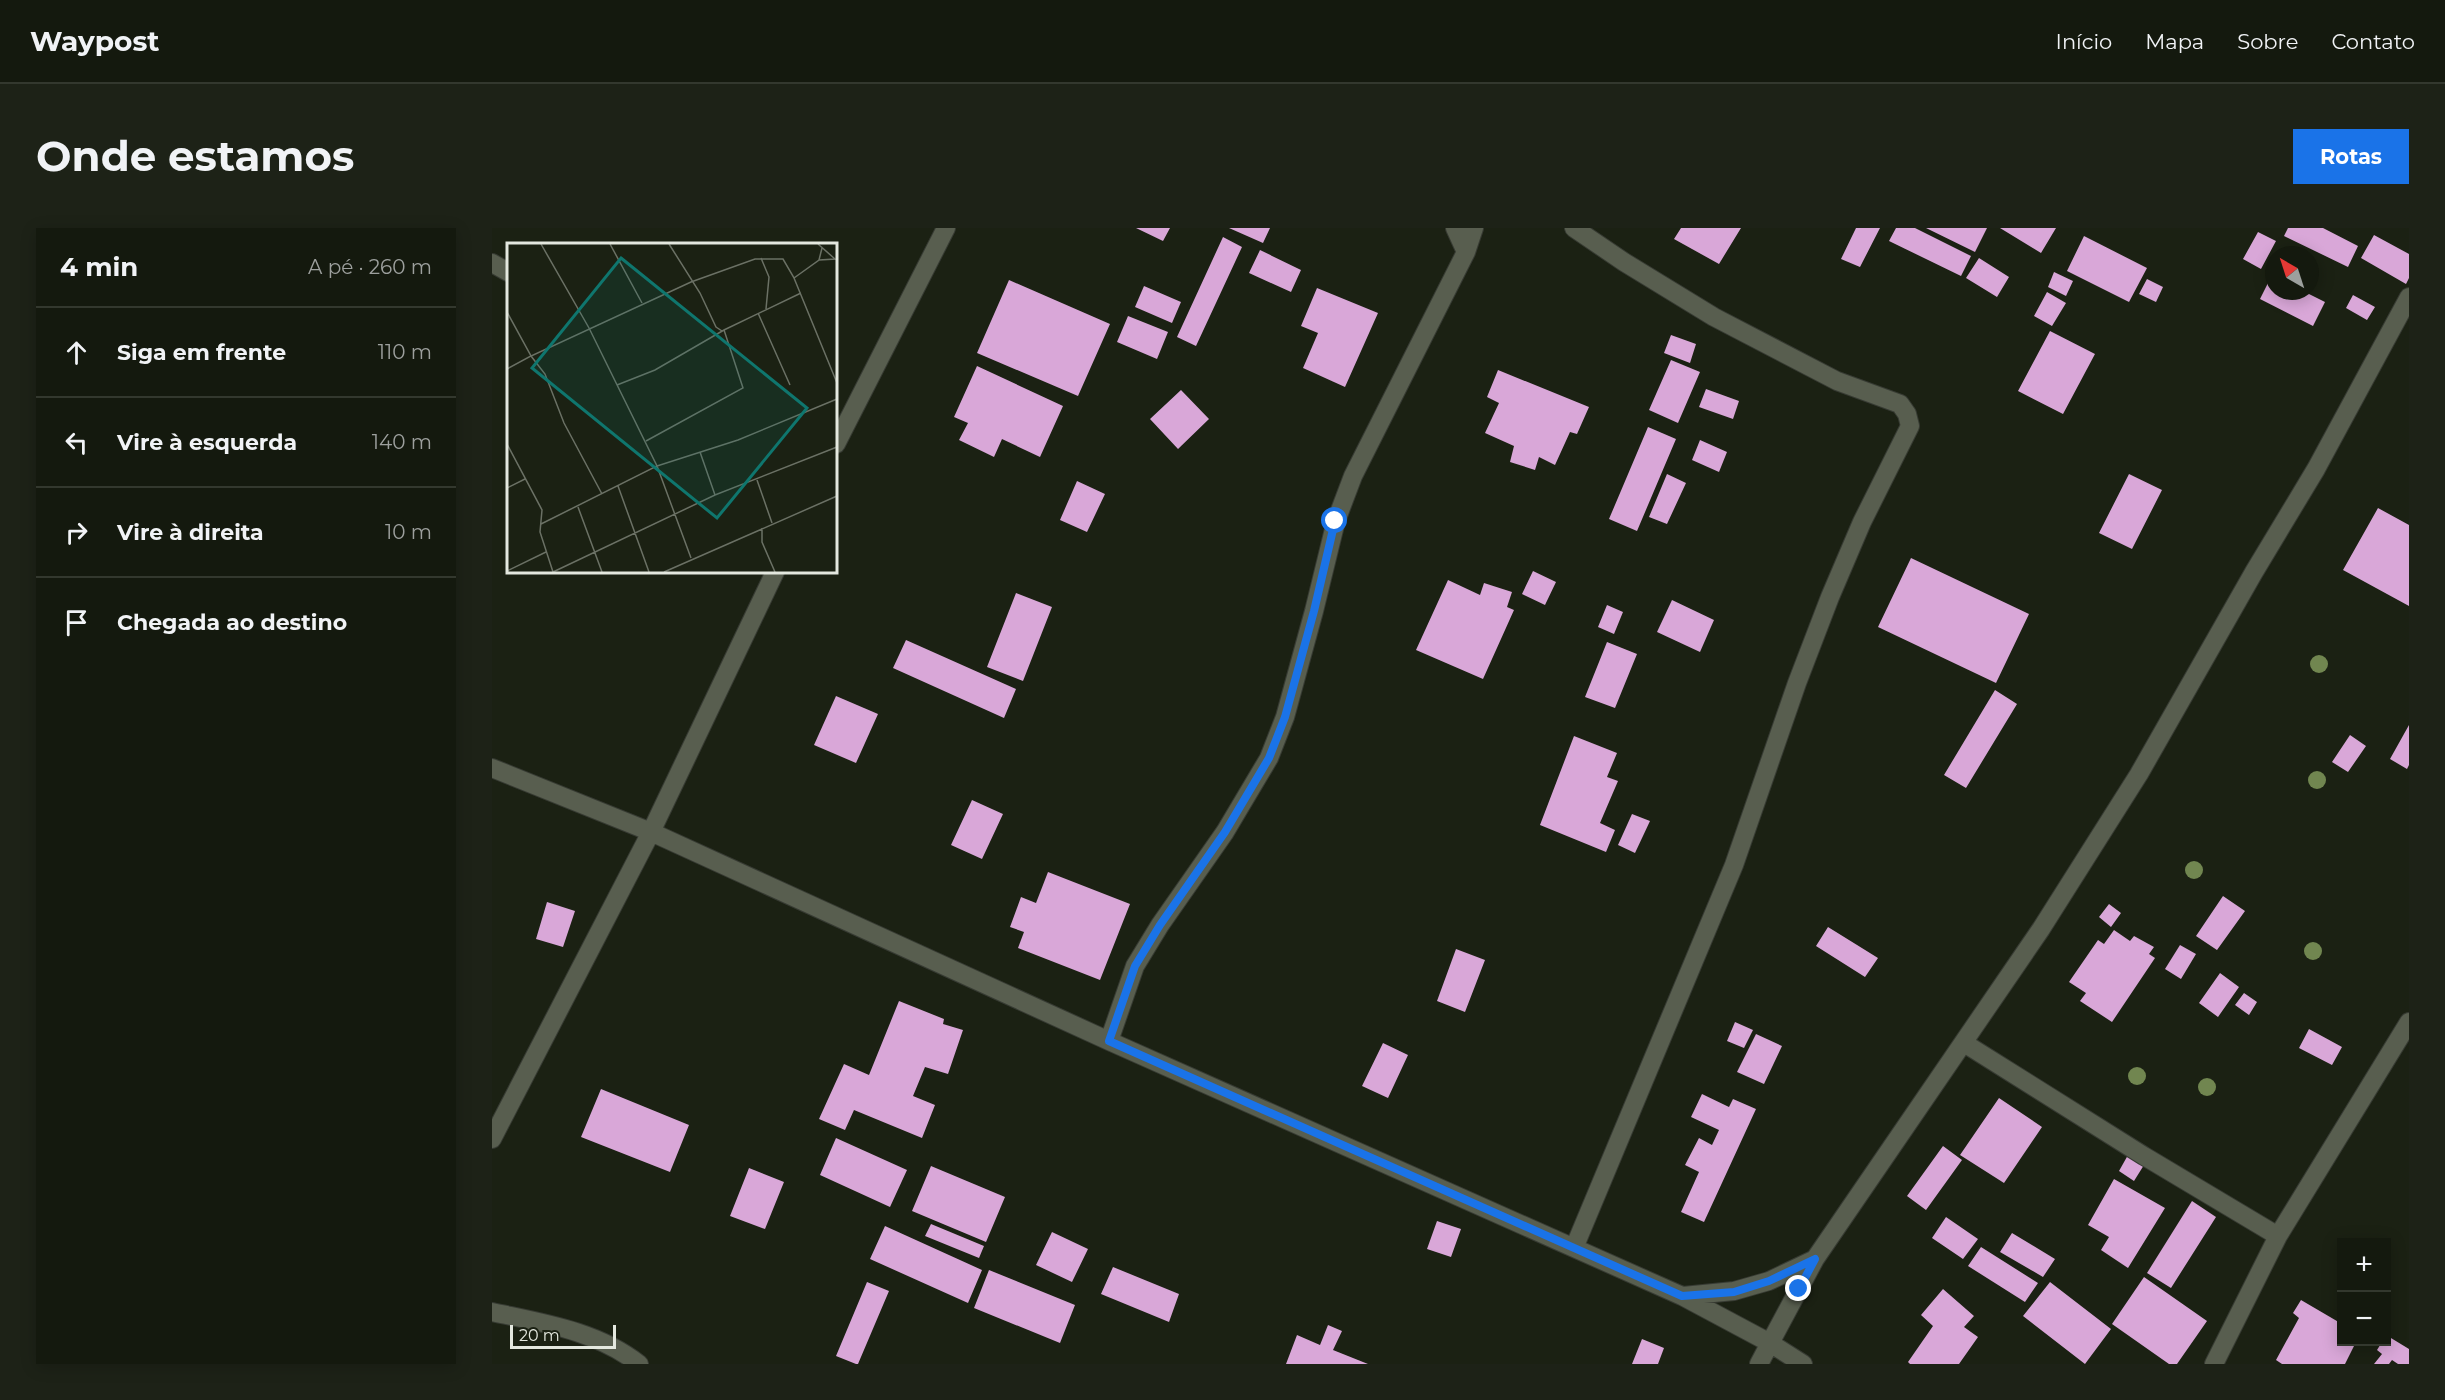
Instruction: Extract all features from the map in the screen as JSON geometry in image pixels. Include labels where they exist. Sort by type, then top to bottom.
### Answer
[{"type":"street","points":[[837,442],[946,228]]},
{"type":"street","points":[[1455,228],[1466,252]]},
{"type":"street","points":[[1109,1041],[1135,966],[1160,925],[1225,832],[1269,758],[1285,717],[1314,611],[1335,521],[1346,494],[1466,252],[1474,228]]},
{"type":"street","points":[[1574,228],[1623,262],[1714,317],[1837,381],[1900,404],[1907,414],[1910,426],[1862,522],[1830,597],[1797,683],[1734,865],[1574,1248]]},
{"type":"street","points":[[492,263],[507,271]]},
{"type":"street","points":[[1759,1364],[1815,1259],[2041,929],[2139,774],[2254,572],[2316,469],[2409,297]]},
{"type":"street","points":[[837,401],[853,408]]},
{"type":"street","points":[[492,1138],[651,832],[775,573]]},
{"type":"street","points":[[492,768],[651,832],[1109,1041],[1682,1296],[1770,1343],[1803,1364]]},
{"type":"street","points":[[2214,1364],[2278,1236],[2409,1022]]},
{"type":"street","points":[[1964,1043],[2144,1156],[2278,1236]]},
{"type":"street","points":[[1682,1296],[1734,1292],[1769,1281],[1815,1259]]},
{"type":"street","points":[[492,1312],[579,1333],[607,1343],[639,1364]]},
{"type":"building","points":[[1136,228],[1170,228],[1163,241]]},
{"type":"building","points":[[1229,228],[1270,228],[1263,243]]},
{"type":"building","points":[[1681,228],[1741,228],[1719,264],[1674,239]]},
{"type":"building","points":[[1856,228],[1880,228],[1860,267],[1841,259]]},
{"type":"building","points":[[1896,228],[1915,228],[1971,256],[1961,276],[1889,241]]},
{"type":"building","points":[[1926,228],[1987,228],[1975,252]]},
{"type":"building","points":[[2000,228],[2056,228],[2041,253]]},
{"type":"building","points":[[2288,228],[2323,228],[2358,246],[2348,267],[2319,253],[2319,246],[2305,246],[2284,236]]},
{"type":"building","points":[[2258,232],[2276,241],[2273,246],[2265,246],[2265,262],[2261,269],[2243,259]]},
{"type":"building","points":[[2374,235],[2409,254],[2409,278],[2406,284],[2361,258]]},
{"type":"building","points":[[2084,236],[2147,268],[2129,302],[2067,271]]},
{"type":"building","points":[[1223,237],[1242,247],[1196,346],[1177,337]]},
{"type":"building","points":[[1260,250],[1301,270],[1291,292],[1249,273]]},
{"type":"building","points":[[1979,258],[2009,277],[1997,297],[1966,278]]},
{"type":"building","points":[[2054,272],[2073,281],[2066,296],[2048,287]]},
{"type":"building","points":[[2147,279],[2163,287],[2156,302],[2139,294]]},
{"type":"building","points":[[1009,280],[1110,324],[1078,396],[977,353]]},
{"type":"building","points":[[1144,286],[1181,302],[1172,323],[1135,307]]},
{"type":"building","points":[[1317,288],[1378,313],[1345,387],[1303,368],[1318,333],[1301,326]]},
{"type":"building","points":[[2265,289],[2265,300],[2319,299],[2325,302],[2313,326],[2260,299]]},
{"type":"building","points":[[2047,292],[2066,303],[2052,326],[2034,316]]},
{"type":"building","points":[[2353,295],[2375,307],[2367,320],[2346,308]]},
{"type":"building","points":[[1128,316],[1168,332],[1157,359],[1117,342]]},
{"type":"building","points":[[2050,331],[2095,354],[2063,414],[2018,391]]},
{"type":"building","points":[[1671,335],[1696,344],[1690,363],[1664,353]]},
{"type":"building","points":[[1671,360],[1700,372],[1678,423],[1649,410]]},
{"type":"building","points":[[977,366],[1063,406],[1040,457],[1002,439],[994,457],[959,440],[968,423],[954,417]]},
{"type":"building","points":[[1498,370],[1589,407],[1577,434],[1570,432],[1555,465],[1539,457],[1535,470],[1510,462],[1514,446],[1485,433],[1499,403],[1487,397]]},
{"type":"building","points":[[1706,389],[1739,401],[1733,419],[1699,407]]},
{"type":"building","points":[[1181,390],[1209,419],[1178,449],[1150,419]]},
{"type":"building","points":[[1648,427],[1676,439],[1637,531],[1609,519]]},
{"type":"building","points":[[1700,440],[1727,452],[1719,472],[1692,460]]},
{"type":"building","points":[[1667,474],[1686,483],[1667,524],[1649,517]]},
{"type":"building","points":[[2129,474],[2162,490],[2132,549],[2099,533]]},
{"type":"building","points":[[1077,481],[1105,494],[1087,532],[1060,520]]},
{"type":"building","points":[[2378,508],[2409,525],[2409,606],[2343,570]]},
{"type":"building","points":[[1911,558],[2029,614],[1996,683],[1878,627]]},
{"type":"building","points":[[1533,571],[1556,582],[1545,605],[1522,594]]},
{"type":"building","points":[[1448,580],[1480,595],[1484,583],[1512,592],[1507,607],[1514,610],[1483,679],[1416,650]]},
{"type":"building","points":[[1016,593],[1052,607],[1023,681],[987,667]]},
{"type":"building","points":[[1672,600],[1714,620],[1700,652],[1657,632]]},
{"type":"building","points":[[1607,605],[1623,612],[1614,634],[1598,627]]},
{"type":"building","points":[[906,640],[1016,689],[1004,718],[893,668]]},
{"type":"building","points":[[1607,642],[1637,654],[1615,708],[1585,697]]},
{"type":"building","points":[[1995,690],[2017,704],[1966,788],[1944,775]]},
{"type":"building","points":[[836,696],[878,714],[856,763],[814,745]]},
{"type":"building","points":[[2409,725],[2409,765],[2407,769],[2390,759]]},
{"type":"building","points":[[2350,735],[2366,746],[2348,772],[2332,762]]},
{"type":"building","points":[[1574,736],[1617,753],[1607,777],[1618,781],[1600,823],[1615,830],[1606,852],[1540,825]]},
{"type":"building","points":[[972,800],[1003,814],[982,859],[951,845]]},
{"type":"building","points":[[1632,814],[1650,821],[1635,853],[1618,845]]},
{"type":"building","points":[[1048,872],[1130,904],[1100,980],[1018,948],[1024,932],[1010,927],[1021,897],[1036,903]]},
{"type":"building","points":[[2223,896],[2245,911],[2217,950],[2196,936]]},
{"type":"building","points":[[547,902],[575,911],[563,947],[536,939]]},
{"type":"building","points":[[2109,904],[2121,913],[2111,927],[2099,917]]},
{"type":"building","points":[[1828,927],[1878,958],[1865,977],[1816,946]]},
{"type":"building","points":[[2114,930],[2130,941],[2134,936],[2154,947],[2149,954],[2155,958],[2112,1022],[2080,1001],[2086,993],[2069,982],[2098,940],[2104,944]]},
{"type":"building","points":[[2180,945],[2196,954],[2181,979],[2165,969]]},
{"type":"building","points":[[1456,949],[1485,960],[1465,1012],[1437,1001]]},
{"type":"building","points":[[2220,973],[2239,987],[2218,1017],[2199,1003]]},
{"type":"building","points":[[2244,993],[2257,1002],[2249,1015],[2235,1005]]},
{"type":"building","points":[[899,1001],[944,1019],[943,1024],[963,1030],[948,1074],[925,1067],[913,1096],[935,1105],[922,1138],[854,1110],[845,1130],[819,1119],[844,1064],[869,1075]]},
{"type":"building","points":[[1735,1022],[1753,1030],[1744,1048],[1727,1041]]},
{"type":"building","points":[[2309,1029],[2342,1047],[2332,1065],[2299,1048]]},
{"type":"building","points":[[1756,1034],[1782,1046],[1764,1084],[1737,1072]]},
{"type":"building","points":[[1383,1043],[1408,1055],[1388,1098],[1362,1086]]},
{"type":"building","points":[[601,1089],[689,1125],[670,1172],[581,1137]]},
{"type":"building","points":[[1702,1094],[1729,1107],[1733,1099],[1756,1109],[1704,1222],[1681,1212],[1699,1172],[1685,1165],[1699,1138],[1712,1145],[1719,1130],[1691,1117]]},
{"type":"building","points":[[1999,1098],[2042,1127],[2004,1183],[1960,1155]]},
{"type":"building","points":[[836,1138],[907,1170],[890,1207],[820,1175]]},
{"type":"building","points":[[1943,1146],[1962,1160],[1926,1210],[1907,1196]]},
{"type":"building","points":[[2128,1155],[2144,1165],[2134,1181],[2119,1171]]},
{"type":"building","points":[[931,1166],[1005,1197],[986,1242],[912,1211]]},
{"type":"building","points":[[749,1168],[784,1182],[765,1229],[730,1216]]},
{"type":"building","points":[[2114,1179],[2165,1208],[2128,1268],[2101,1250],[2109,1237],[2088,1225]]},
{"type":"building","points":[[2192,1201],[2216,1217],[2171,1288],[2147,1273]]},
{"type":"building","points":[[1946,1217],[1978,1239],[1963,1259],[1932,1238]]},
{"type":"building","points":[[1437,1221],[1461,1229],[1451,1257],[1427,1249]]},
{"type":"building","points":[[931,1224],[984,1246],[979,1258],[925,1236]]},
{"type":"building","points":[[885,1226],[982,1270],[968,1303],[870,1259]]},
{"type":"building","points":[[1052,1232],[1088,1249],[1072,1282],[1036,1265]]},
{"type":"building","points":[[2012,1233],[2055,1259],[2043,1277],[2000,1252]]},
{"type":"building","points":[[1981,1247],[2038,1283],[2025,1302],[1968,1266]]},
{"type":"building","points":[[1113,1267],[1179,1294],[1169,1322],[1101,1294]]},
{"type":"building","points":[[989,1270],[1075,1305],[1060,1343],[974,1308]]},
{"type":"building","points":[[2144,1277],[2207,1321],[2177,1364],[2169,1364],[2112,1324]]},
{"type":"building","points":[[867,1282],[889,1291],[858,1364],[856,1364],[836,1356]]},
{"type":"building","points":[[2050,1282],[2111,1329],[2085,1364],[2023,1316]]},
{"type":"building","points":[[1943,1289],[1974,1316],[1964,1327],[1978,1337],[1959,1364],[1910,1364],[1908,1362],[1933,1326],[1921,1315]]},
{"type":"building","points":[[2301,1300],[2337,1321],[2337,1346],[2354,1346],[2345,1364],[2282,1364],[2276,1360],[2299,1318],[2293,1313]]},
{"type":"building","points":[[1328,1325],[1342,1331],[1333,1350],[1368,1364],[1286,1364],[1297,1335],[1320,1345]]},
{"type":"building","points":[[2391,1338],[2409,1349],[2409,1364],[2398,1364],[2392,1360],[2389,1364],[2374,1364],[2382,1354],[2377,1350],[2380,1346],[2391,1346]]},
{"type":"building","points":[[1642,1339],[1664,1348],[1658,1364],[1632,1364]]},
{"type":"route","points":[[1335,521],[1314,611],[1285,717],[1269,758],[1225,832],[1160,925],[1135,966],[1109,1041],[1682,1296],[1734,1292],[1769,1281],[1815,1259],[1799,1289]]}]
